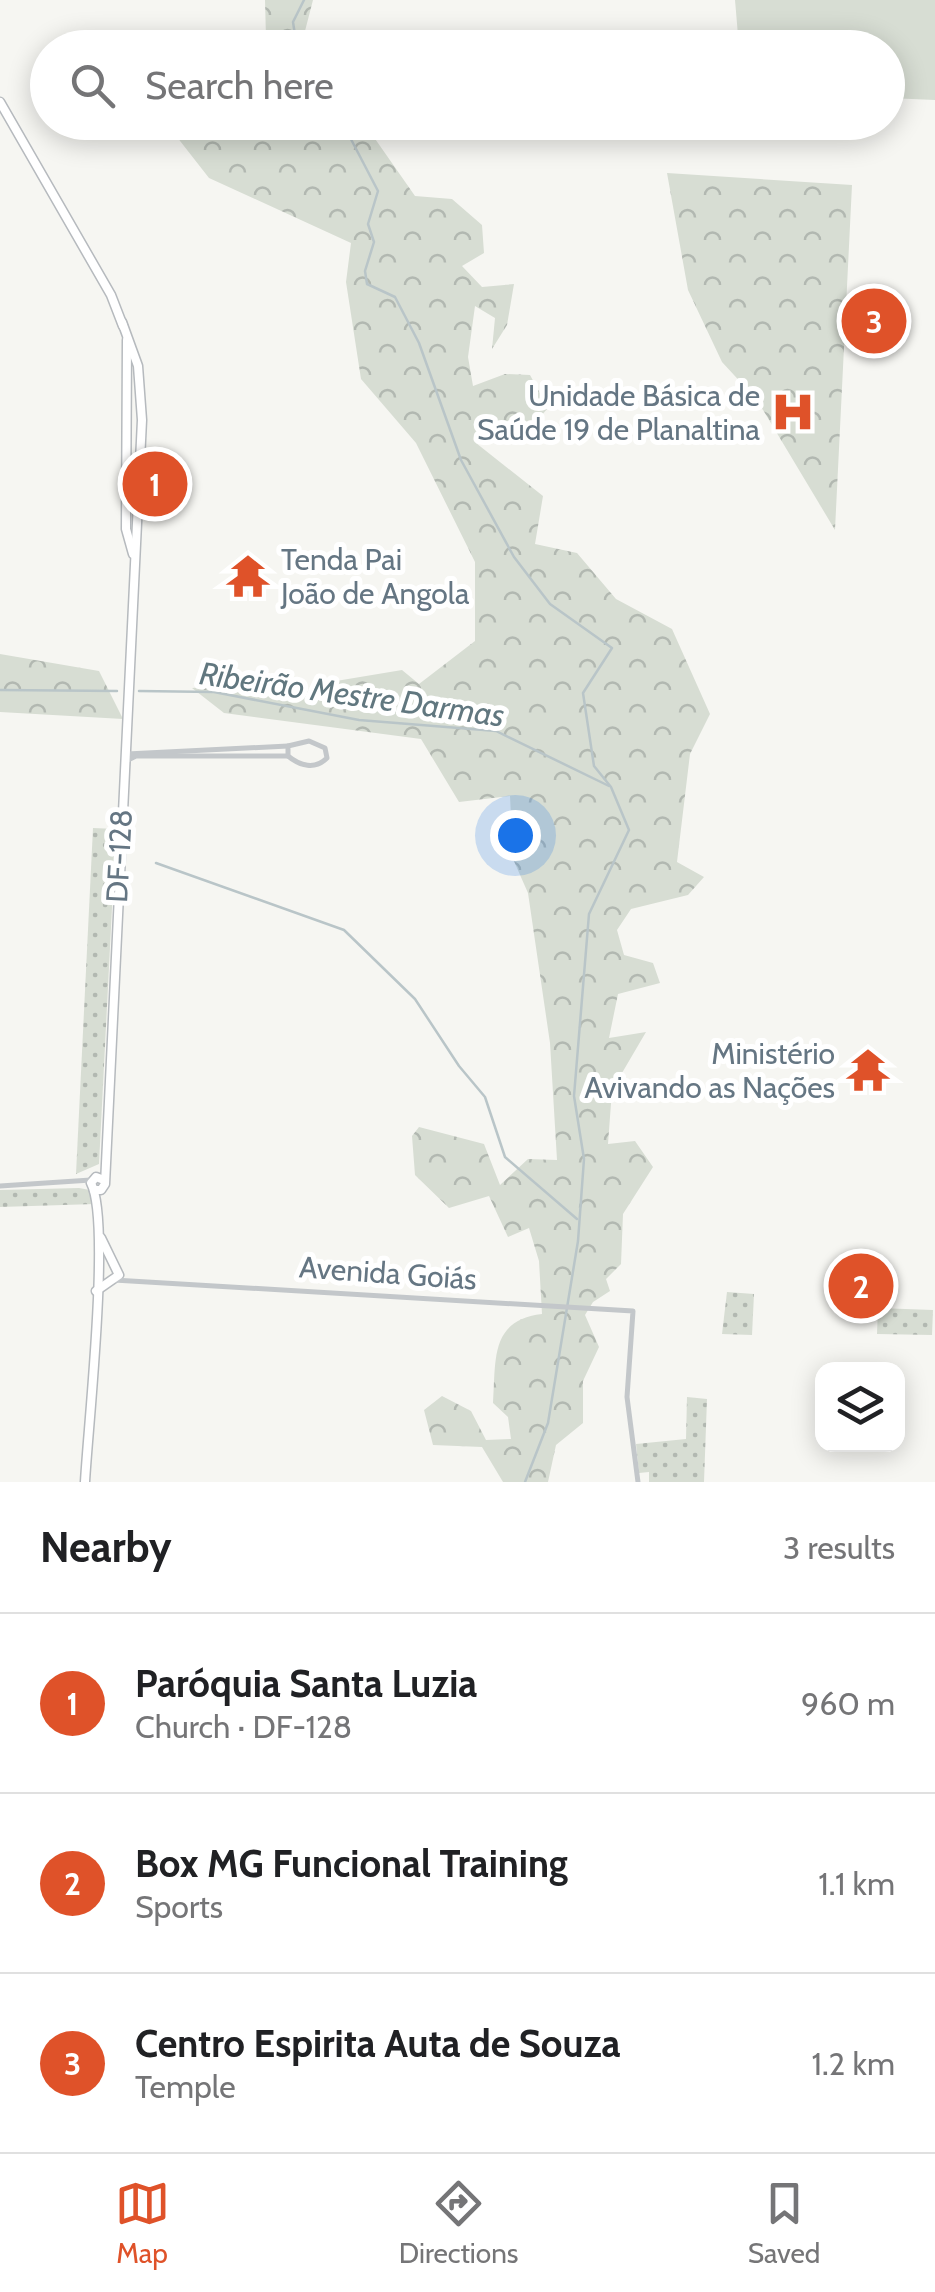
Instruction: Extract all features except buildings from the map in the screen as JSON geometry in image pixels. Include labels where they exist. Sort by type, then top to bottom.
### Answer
[{"type":"main road","name":"DF-128","points":[[0,102],[90,257],[132,341],[142,405],[104,1154],[96,1184],[96,1292],[84,1482]]},
{"type":"main road","name":"DF-128","points":[[122,322],[129,351],[126,514],[134,559]]},
{"type":"main road","points":[[128,407],[134,400],[142,405]]},
{"type":"main road","points":[[126,514],[130,518],[138,515]]},
{"type":"main road","name":"DF-128","points":[[96,1184],[101,1234],[108,1257]]},
{"type":"main road","points":[[96,1292],[111,1280],[118,1270],[108,1257],[97,1261],[101,1274],[111,1280]]},
{"type":"street","points":[[124,758],[317,742],[327,753],[314,766],[288,756],[240,751]]},
{"type":"street","points":[[288,746],[288,756]]},
{"type":"street","points":[[0,1186],[96,1184]]},
{"type":"street","name":"Avenida Goiás","points":[[118,1270],[141,1281]]},
{"type":"street","name":"Avenida Goiás","points":[[111,1280],[633,1312],[626,1397],[638,1482]]},
{"type":"green space","points":[[265,0],[313,0],[305,30],[266,30]]},
{"type":"green space","points":[[735,0],[935,0],[935,100],[905,99],[905,30],[738,30]]},
{"type":"green space","points":[[179,140],[376,140],[415,196],[452,199],[482,225],[484,253],[462,266],[482,287],[514,284],[507,325],[492,349],[495,318],[475,306],[468,357],[473,386],[505,374],[530,375],[548,408],[521,439],[483,416],[476,443],[543,496],[535,544],[577,553],[616,599],[672,629],[710,714],[690,754],[677,862],[704,877],[688,895],[631,909],[617,930],[624,955],[653,963],[660,983],[618,994],[609,1038],[646,1032],[612,1090],[608,1144],[635,1141],[653,1167],[623,1214],[621,1264],[606,1279],[610,1291],[593,1302],[585,1315],[599,1347],[583,1381],[583,1423],[556,1445],[548,1482],[503,1482],[482,1447],[433,1445],[424,1410],[442,1396],[471,1411],[486,1440],[511,1439],[508,1417],[493,1403],[499,1344],[513,1324],[542,1314],[539,1261],[529,1228],[508,1237],[489,1196],[449,1208],[415,1175],[412,1136],[419,1127],[484,1144],[500,1185],[528,1159],[557,1160],[550,1043],[528,893],[513,859],[510,796],[459,802],[421,739],[224,713],[192,688],[268,681],[297,695],[330,682],[402,670],[419,684],[475,641],[475,562],[416,443],[361,379],[346,282],[351,243],[209,178]]},
{"type":"green space","points":[[667,173],[852,185],[835,530],[757,400],[722,362],[688,290]]},
{"type":"green space","points":[[0,654],[99,671],[123,719],[0,712]]},
{"type":"green space","points":[[93,828],[116,829],[99,1164],[76,1174]]},
{"type":"green space","points":[[0,1190],[90,1190],[95,1204],[0,1207]]},
{"type":"green space","points":[[727,1292],[754,1294],[752,1335],[722,1334]]},
{"type":"green space","points":[[878,1308],[933,1310],[932,1335],[877,1334]]},
{"type":"green space","points":[[687,1397],[707,1399],[704,1482],[649,1482],[649,1472],[639,1473],[636,1444],[686,1439]]},
{"type":"waterway","points":[[294,30],[293,22],[304,0]]},
{"type":"waterway","points":[[351,140],[378,191],[368,224],[374,242],[365,271],[367,284],[395,297],[419,343],[461,460],[514,557],[550,604],[612,648],[583,693],[594,766],[611,787],[629,830],[589,914],[574,1096],[584,1159],[578,1241],[548,1423],[525,1482]]},
{"type":"waterway","name":"Ribeirão Mestre Darmas","points":[[0,690],[117,691]]},
{"type":"waterway","name":"Ribeirão Mestre Darmas","points":[[139,691],[214,692],[359,720],[496,731],[609,786]]},
{"type":"waterway","points":[[156,863],[344,930],[415,999],[459,1066],[485,1097],[505,1157],[577,1219]]},
{"type":"place","name":"Centro Espirita Auta de Souza","points":[[874,321]]},
{"type":"place","name":"Unidade Básica de Saúde 19 de Planaltina","points":[[793,412]]},
{"type":"place","name":"Paróquia Santa Luzia","points":[[155,484]]},
{"type":"place","name":"Tenda Pai João de Angola","points":[[248,576]]},
{"type":"place","name":"Ministério Avivando as Nações","points":[[868,1070]]},
{"type":"place","name":"Box MG Funcional Training","points":[[861,1286]]}]
